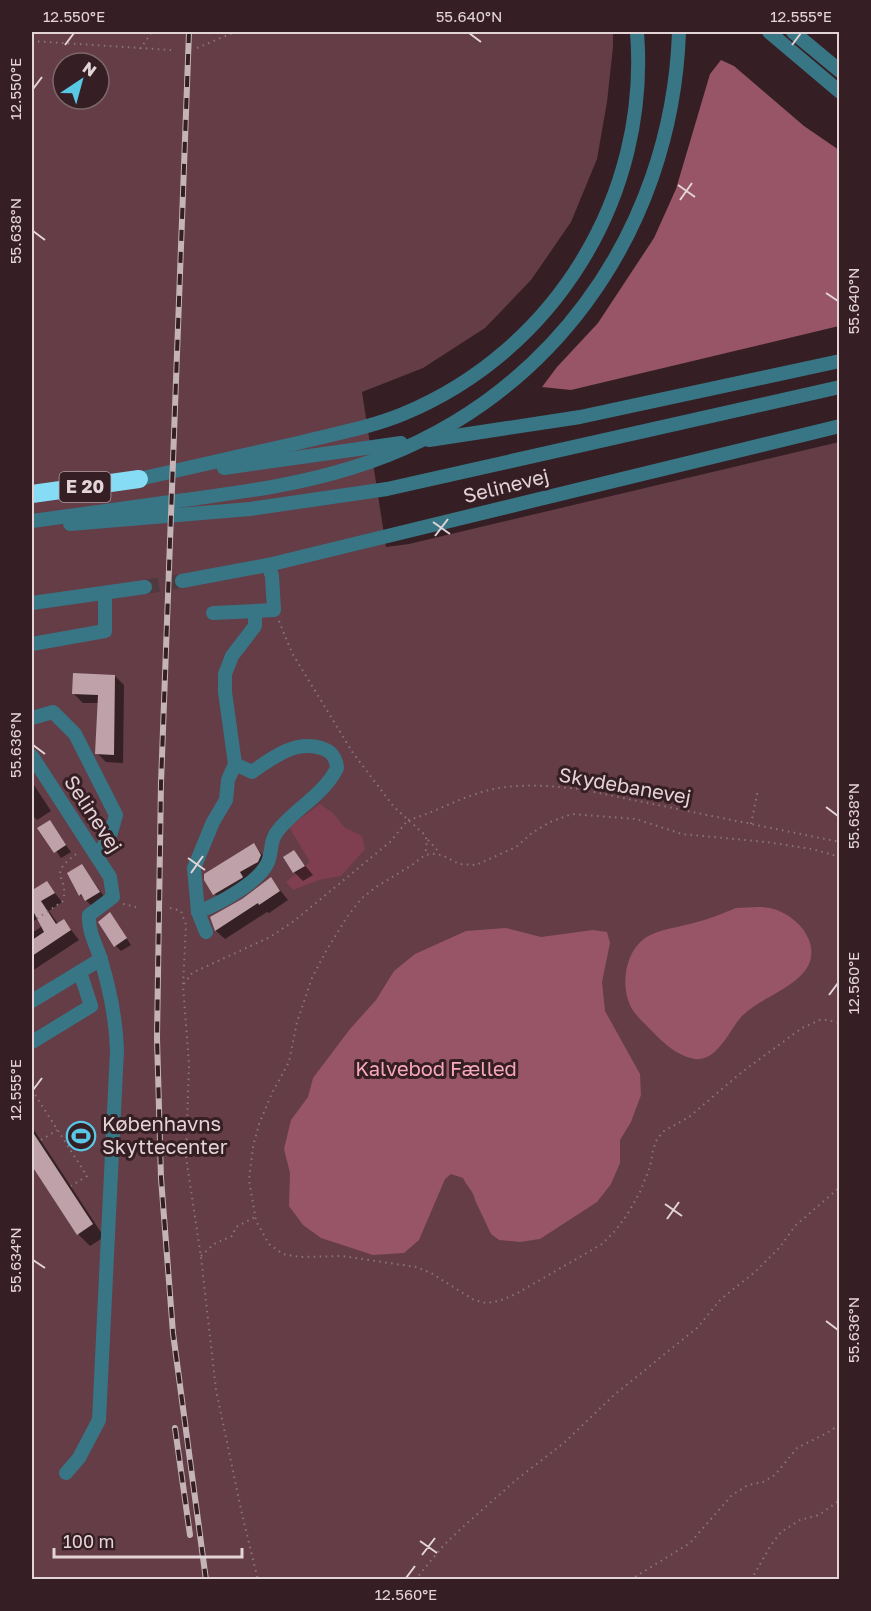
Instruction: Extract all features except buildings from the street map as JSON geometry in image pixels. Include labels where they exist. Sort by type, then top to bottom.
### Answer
[{"type":"highway","name":"E 20","points":[[32,494],[139,479]]},
{"type":"street","points":[[139,479],[360,428],[402,414],[450,391],[496,359],[538,320],[566,286],[600,230],[621,176],[633,128],[638,75],[637,32]]},
{"type":"street","points":[[32,521],[303,481],[353,468],[420,441],[480,406],[531,366],[573,320],[610,269],[634,225],[656,172],[674,96],[679,32]]},
{"type":"street","points":[[769,32],[840,92]]},
{"type":"street","points":[[793,32],[840,71]]},
{"type":"street","points":[[139,479],[580,417],[840,361]]},
{"type":"street","points":[[32,527],[250,509],[359,494],[840,387]]},
{"type":"street","name":"Selinevej","points":[[182,581],[268,565],[840,426]]},
{"type":"street","points":[[213,613],[274,610],[272,576],[268,565]]},
{"type":"street","points":[[32,603],[145,587]]},
{"type":"street","points":[[32,644],[105,631],[105,593]]},
{"type":"street","points":[[206,932],[198,912],[194,868],[213,822],[226,800],[228,780],[235,764],[225,692],[225,674],[232,656],[255,626],[255,612]]},
{"type":"street","points":[[32,718],[53,712],[75,734],[116,815],[110,836],[93,851]]},
{"type":"street","points":[[198,912],[217,904],[248,884],[262,870],[269,859],[270,845],[277,831],[333,778],[337,768],[333,755],[327,749],[313,745],[299,746],[285,751],[252,772],[235,764]]},
{"type":"street","name":"Selinevej","points":[[32,756],[110,877],[113,897],[89,915],[89,928],[101,959]]},
{"type":"street","points":[[32,1000],[101,959],[116,1025],[117,1050],[99,1420],[79,1458],[66,1473]]},
{"type":"street","points":[[32,1042],[91,1006],[80,972]]},
{"type":"path","points":[[140,49],[152,32]]},
{"type":"path","points":[[221,32],[223,37]]},
{"type":"path","points":[[197,48],[235,32]]},
{"type":"path","points":[[32,41],[171,50]]},
{"type":"path","points":[[274,610],[292,653],[353,753],[394,807],[442,855],[459,864],[476,865],[516,847],[532,833],[550,822],[572,814],[636,819],[682,834],[766,842],[812,849],[840,857]]},
{"type":"path","name":"Skydebanevej","points":[[408,820],[475,794],[520,786],[548,785],[579,789],[840,842]]},
{"type":"path","points":[[751,824],[758,790]]},
{"type":"path","points":[[183,986],[192,973],[270,937],[294,921],[390,842],[399,834],[408,820]]},
{"type":"path","points":[[424,835],[428,841],[425,855]]},
{"type":"path","points":[[32,922],[63,901],[60,869],[64,862],[93,851]]},
{"type":"path","points":[[442,855],[425,855],[361,899],[325,953],[312,978],[297,1022],[289,1062],[272,1093],[260,1124],[253,1148],[249,1180],[255,1217],[269,1244],[284,1254],[300,1257],[342,1256],[416,1267],[431,1273],[474,1300],[486,1303],[499,1301],[516,1294],[602,1244],[615,1231],[640,1192],[650,1167],[657,1139],[664,1131],[688,1117],[802,1028],[820,1020],[840,1023]]},
{"type":"path","points":[[170,908],[181,911],[186,925],[183,986],[189,1064],[186,1157],[201,1257],[216,1390],[258,1580]]},
{"type":"path","points":[[32,1090],[87,1176],[71,1186]]},
{"type":"path","points":[[41,1140],[57,1130]]},
{"type":"path","points":[[415,1580],[442,1546],[516,1480],[565,1442],[614,1395],[697,1328],[721,1299],[755,1272],[780,1247],[795,1226],[840,1187]]},
{"type":"path","points":[[201,1257],[214,1244],[232,1236],[236,1227],[255,1217]]},
{"type":"path","points":[[630,1580],[690,1543],[732,1495],[748,1485],[763,1482],[775,1474],[797,1448],[840,1424]]},
{"type":"path","points":[[751,1580],[781,1532],[800,1520],[819,1515],[840,1500]]},
{"type":"green space","name":"Kalvebod Fælled","points":[[32,32],[613,32],[607,102],[597,159],[571,222],[531,280],[485,328],[423,368],[362,392],[386,547],[409,544],[839,442],[839,1579],[32,1579]]},
{"type":"shaded area","points":[[721,60],[734,66],[804,126],[839,150],[839,326],[571,390],[542,387],[557,367],[598,323],[654,238],[676,189],[710,74]]},
{"type":"shaded area","points":[[320,804],[333,813],[344,827],[362,836],[365,849],[341,876],[319,880],[293,890],[286,882],[310,862],[289,827]]},
{"type":"shaded area","points":[[736,908],[772,908],[796,922],[809,940],[811,954],[808,966],[790,985],[743,1015],[717,1050],[703,1059],[687,1057],[667,1045],[632,1009],[628,1001],[625,981],[628,962],[638,944],[650,935],[707,919]]},
{"type":"shaded area","points":[[506,928],[541,937],[593,930],[607,932],[610,943],[602,982],[605,1011],[640,1074],[641,1095],[631,1122],[620,1140],[620,1163],[611,1184],[597,1202],[540,1239],[520,1242],[499,1240],[491,1234],[463,1178],[451,1174],[445,1179],[419,1240],[404,1253],[373,1255],[321,1238],[303,1225],[289,1206],[290,1173],[284,1149],[291,1120],[308,1097],[313,1078],[350,1029],[376,1000],[394,971],[415,954],[466,931]]},
{"type":"tunnel","points":[[145,587],[182,581]]},
{"type":"railway","points":[[189,32],[161,783],[157,1038],[161,1178],[173,1333],[206,1580]]},
{"type":"railway","points":[[175,1428],[190,1535]]},
{"type":"place","name":"Københavns Skyttecenter","points":[[81,1136]]}]
